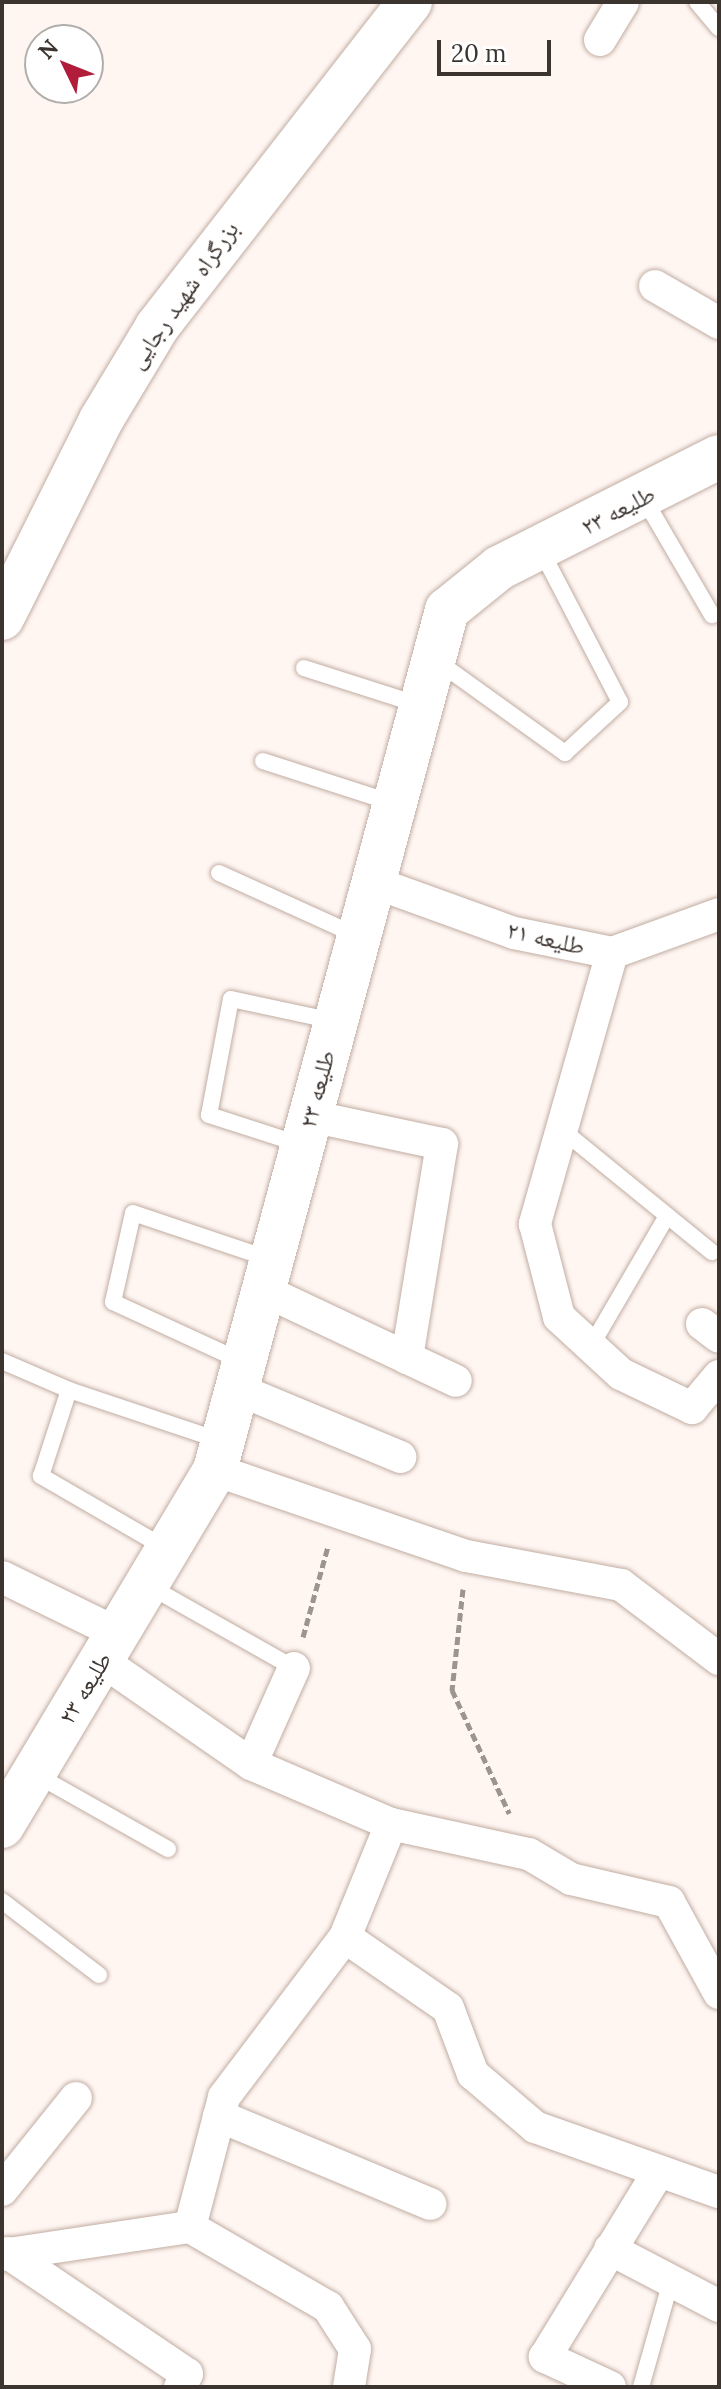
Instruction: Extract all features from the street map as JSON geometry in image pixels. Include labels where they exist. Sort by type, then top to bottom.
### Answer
[{"type":"main road","name":"بزرگراه شهید رجایی","points":[[2,618],[101,420],[157,327],[410,2]]},
{"type":"main road","name":"طلیعه ۲۳","points":[[3,1822],[157,1567],[218,1455],[447,610],[499,568],[719,457]]},
{"type":"street","points":[[600,40],[623,2]]},
{"type":"street","points":[[655,286],[719,323]]},
{"type":"street","name":"طلیعه ۲۱","points":[[373,882],[514,933],[612,953],[708,924],[719,914]]},
{"type":"street","points":[[612,953],[535,1224],[559,1317],[621,1374],[692,1408],[719,1376]]},
{"type":"street","points":[[306,1130],[442,1144],[407,1358]]},
{"type":"street","points":[[267,1275],[407,1358],[456,1381]]},
{"type":"street","points":[[240,1376],[400,1457]]},
{"type":"street","points":[[218,1455],[338,1512],[466,1556],[621,1585],[719,1659]]},
{"type":"street","points":[[2,1577],[109,1647],[251,1764],[391,1824],[529,1854],[571,1879],[669,1902],[719,1993]]},
{"type":"street","points":[[251,1764],[294,1668]]},
{"type":"street","points":[[190,2227],[224,2097],[345,1937],[391,1824]]},
{"type":"street","points":[[345,1937],[448,2008],[473,2074],[535,2127],[657,2174],[719,2192]]},
{"type":"street","points":[[2,2190],[76,2098]]},
{"type":"street","points":[[219,2116],[430,2204]]},
{"type":"street","points":[[610,2387],[545,2357],[657,2174]]},
{"type":"street","points":[[5,2254],[190,2227],[328,2307],[355,2349],[349,2387]]},
{"type":"street","points":[[610,2249],[719,2306]]},
{"type":"street","points":[[5,2254],[187,2374],[180,2387]]},
{"type":"lane","points":[[697,2],[719,28]]},
{"type":"lane","points":[[643,497],[712,615]]},
{"type":"lane","points":[[434,659],[565,753],[620,702],[541,548]]},
{"type":"lane","points":[[304,668],[421,706]]},
{"type":"lane","points":[[263,761],[395,804]]},
{"type":"lane","points":[[219,873],[359,937]]},
{"type":"lane","points":[[306,1130],[209,1115],[231,999],[336,1021]]},
{"type":"lane","points":[[561,1129],[712,1252]]},
{"type":"lane","points":[[240,1376],[113,1302],[133,1213],[267,1275]]},
{"type":"lane","points":[[591,1346],[667,1216]]},
{"type":"lane","points":[[2,1361],[218,1455]]},
{"type":"lane","points":[[69,1390],[41,1476],[294,1668]]},
{"type":"lane","points":[[33,1773],[168,1849]]},
{"type":"lane","points":[[2,1901],[99,1975]]},
{"type":"lane","points":[[641,2387],[671,2281]]},
{"type":"path","points":[[294,1668],[338,1512]]},
{"type":"path","points":[[466,1556],[452,1690],[529,1854]]}]
